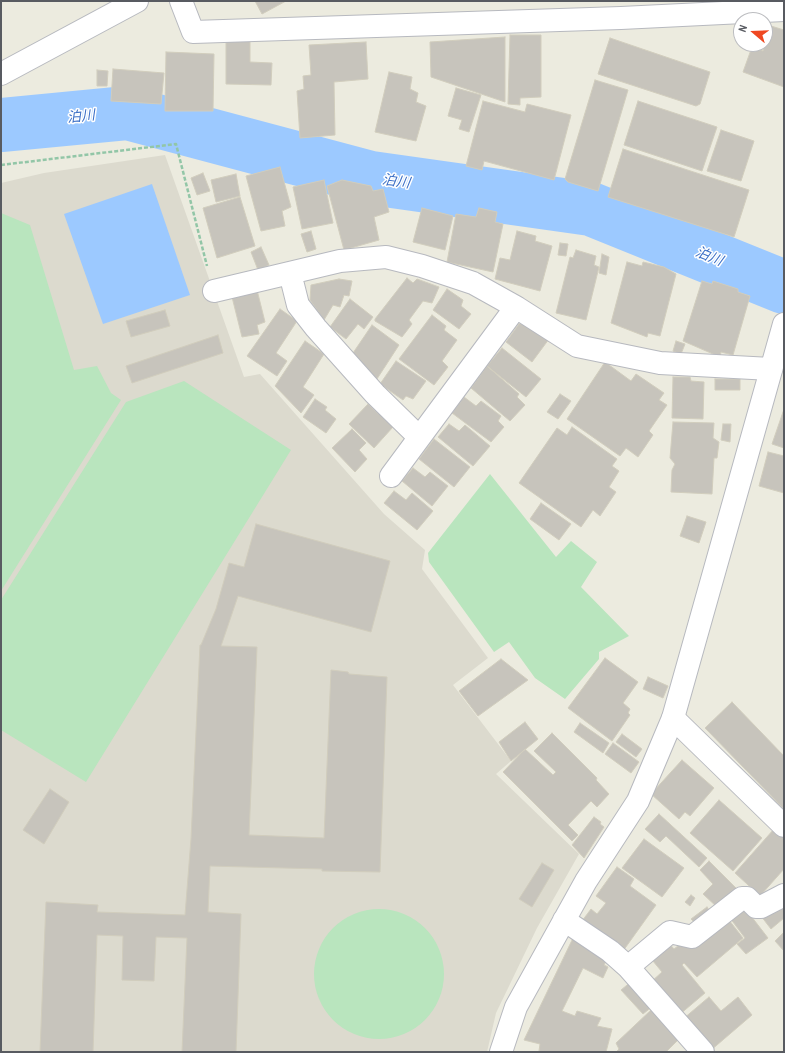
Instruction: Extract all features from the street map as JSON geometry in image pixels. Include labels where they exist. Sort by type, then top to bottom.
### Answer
[{"type":"street","points":[[1,74],[137,1]]},
{"type":"street","points":[[181,1],[193,32],[613,18],[784,10]]},
{"type":"street","points":[[214,291],[340,261],[386,257],[422,266],[473,284],[516,307],[577,346],[660,363],[771,369]]},
{"type":"street","points":[[290,273],[298,305],[316,328],[375,394],[419,437]]},
{"type":"street","points":[[390,476],[516,307]]},
{"type":"street","points":[[502,1052],[516,1006],[586,881],[638,801],[673,718],[784,324]]},
{"type":"street","points":[[673,718],[784,826]]},
{"type":"street","points":[[628,967],[670,932],[692,937],[742,898],[747,898],[756,907],[761,907],[784,895]]},
{"type":"street","points":[[564,920],[610,951],[628,967],[703,1052]]},
{"type":"path","points":[[1,165],[176,144],[214,291]]},
{"type":"shaded area","points":[[165,155],[244,377],[260,374],[384,514],[425,550],[422,569],[488,658],[453,685],[511,761],[496,774],[579,854],[537,928],[496,1013],[487,1052],[1,1052],[1,183],[44,173]]},
{"type":"green space","points":[[1,213],[30,225],[74,370],[97,366],[111,393],[121,400],[1,591]]},
{"type":"green space","points":[[184,381],[291,450],[86,782],[1,730],[1,600],[126,402]]},
{"type":"green space","points":[[490,474],[556,557],[571,541],[597,562],[581,587],[629,636],[599,652],[599,659],[565,699],[535,678],[509,642],[494,652],[429,562],[428,553]]},
{"type":"green space","points":[[379,909],[392,910],[404,914],[425,928],[439,949],[443,961],[443,987],[439,999],[425,1020],[404,1034],[392,1038],[379,1039],[366,1038],[354,1034],[333,1020],[319,999],[315,987],[314,974],[315,961],[319,949],[333,928],[354,914],[366,910]]},
{"type":"water","points":[[152,184],[190,295],[103,324],[64,214]]},
{"type":"building","points":[[255,1],[286,1],[262,14]]},
{"type":"building","points":[[773,27],[784,30],[784,87],[743,72],[750,52],[773,52]]},
{"type":"building","points":[[510,35],[541,35],[541,97],[520,98],[520,105],[508,104]]},
{"type":"building","points":[[505,37],[505,102],[431,77],[430,42]]},
{"type":"building","points":[[610,38],[710,72],[700,104],[696,106],[598,74]]},
{"type":"building","points":[[226,40],[250,41],[250,62],[272,63],[271,85],[226,84]]},
{"type":"building","points":[[366,42],[368,79],[334,82],[335,135],[300,138],[297,91],[304,89],[303,76],[311,75],[309,45]]},
{"type":"building","points":[[166,52],[214,54],[213,111],[165,111]]},
{"type":"building","points":[[113,69],[164,73],[161,104],[111,101]]},
{"type":"building","points":[[97,70],[108,71],[107,86],[97,86]]},
{"type":"building","points":[[389,72],[412,77],[410,89],[418,93],[416,102],[426,106],[416,141],[375,132]]},
{"type":"building","points":[[595,80],[628,90],[598,191],[568,182],[565,179]]},
{"type":"building","points":[[456,88],[481,95],[469,132],[459,129],[462,120],[448,116]]},
{"type":"building","points":[[483,101],[525,112],[527,104],[571,115],[554,180],[484,161],[482,170],[466,166]]},
{"type":"building","points":[[638,101],[717,127],[702,171],[624,145]]},
{"type":"building","points":[[721,130],[754,141],[741,181],[707,171]]},
{"type":"building","points":[[623,149],[749,190],[734,237],[608,197]]},
{"type":"building","points":[[280,167],[291,207],[282,211],[285,226],[261,231],[246,176]]},
{"type":"building","points":[[203,173],[210,191],[197,195],[191,178]]},
{"type":"building","points":[[236,174],[240,196],[216,202],[211,180]]},
{"type":"building","points":[[324,180],[333,223],[302,229],[293,187]]},
{"type":"building","points":[[342,180],[371,186],[373,191],[383,189],[389,212],[374,217],[379,240],[344,250],[327,186]]},
{"type":"building","points":[[240,197],[255,246],[217,258],[203,208]]},
{"type":"building","points":[[422,208],[453,216],[445,250],[413,242]]},
{"type":"building","points":[[479,208],[497,212],[495,222],[503,224],[493,272],[447,262],[456,214],[476,217]]},
{"type":"building","points":[[311,231],[316,249],[307,252],[301,234]]},
{"type":"building","points":[[517,231],[536,236],[535,241],[552,246],[540,291],[495,279],[500,258],[510,260]]},
{"type":"building","points":[[560,243],[568,244],[566,256],[558,255]]},
{"type":"building","points":[[261,247],[269,265],[258,270],[251,252]]},
{"type":"building","points":[[576,250],[596,256],[594,265],[599,267],[586,320],[556,313],[570,257],[573,258]]},
{"type":"building","points":[[602,254],[609,257],[606,275],[599,273]]},
{"type":"building","points":[[627,262],[642,266],[643,262],[664,267],[676,274],[660,336],[648,333],[647,337],[611,323]]},
{"type":"building","points":[[407,278],[413,283],[417,279],[439,287],[432,303],[423,301],[409,320],[412,324],[402,337],[375,321],[375,319]]},
{"type":"building","points":[[339,279],[352,281],[349,296],[344,295],[340,307],[333,305],[324,320],[310,300],[311,285]]},
{"type":"building","points":[[702,281],[712,284],[713,281],[738,289],[738,292],[750,296],[733,355],[721,352],[720,357],[683,341]]},
{"type":"building","points":[[447,289],[463,300],[461,306],[471,314],[459,329],[433,310]]},
{"type":"building","points":[[257,290],[265,322],[257,325],[259,334],[242,337],[232,297]]},
{"type":"building","points":[[350,299],[373,317],[364,329],[358,324],[346,339],[330,327]]},
{"type":"building","points":[[280,309],[297,321],[276,353],[287,361],[277,376],[247,356]]},
{"type":"building","points":[[165,310],[170,326],[131,337],[126,321]]},
{"type":"building","points":[[432,315],[446,326],[444,330],[457,340],[442,361],[448,367],[434,385],[399,359]]},
{"type":"building","points":[[527,323],[549,339],[532,362],[506,342],[519,324]]},
{"type":"building","points":[[372,325],[399,345],[375,382],[353,353]]},
{"type":"building","points":[[218,335],[223,353],[132,383],[126,366]]},
{"type":"building","points":[[305,341],[324,354],[303,387],[314,395],[301,413],[275,386]]},
{"type":"building","points":[[676,341],[685,344],[681,354],[673,351]]},
{"type":"building","points":[[502,348],[541,379],[526,397],[487,366]]},
{"type":"building","points":[[396,361],[426,381],[413,399],[406,396],[403,400],[380,384]]},
{"type":"building","points":[[605,362],[631,381],[636,374],[664,393],[659,400],[667,405],[649,431],[653,435],[638,457],[626,448],[620,456],[567,419]]},
{"type":"building","points":[[487,366],[519,394],[517,397],[525,405],[510,421],[471,388]]},
{"type":"building","points":[[673,377],[690,377],[691,381],[704,382],[703,419],[672,418]]},
{"type":"building","points":[[715,379],[740,379],[740,390],[715,390]]},
{"type":"building","points":[[560,394],[571,401],[558,419],[547,412]]},
{"type":"building","points":[[464,397],[476,406],[481,401],[501,416],[498,421],[504,427],[491,442],[452,413]]},
{"type":"building","points":[[315,399],[327,407],[325,410],[336,419],[326,433],[303,417]]},
{"type":"building","points":[[368,404],[393,427],[374,448],[349,424]]},
{"type":"building","points":[[784,412],[784,448],[772,444]]},
{"type":"building","points":[[673,422],[714,423],[713,438],[719,442],[717,458],[714,458],[712,494],[671,492],[672,470],[675,464],[670,458]]},
{"type":"building","points":[[449,424],[459,431],[465,425],[490,446],[473,466],[438,437]]},
{"type":"building","points":[[723,424],[731,424],[730,442],[721,440]]},
{"type":"building","points":[[572,427],[617,459],[612,466],[619,471],[609,487],[616,492],[600,516],[593,510],[581,527],[519,483],[557,428],[567,435]]},
{"type":"building","points":[[352,429],[366,443],[359,450],[367,459],[355,472],[332,448]]},
{"type":"building","points":[[434,439],[470,467],[454,487],[419,459]]},
{"type":"building","points":[[768,452],[784,456],[784,493],[759,486]]},
{"type":"building","points":[[413,468],[425,477],[430,472],[448,486],[432,506],[402,481]]},
{"type":"building","points":[[394,491],[406,500],[412,493],[433,511],[417,530],[384,503]]},
{"type":"building","points":[[541,503],[571,524],[559,540],[530,519]]},
{"type":"building","points":[[687,516],[706,522],[699,543],[680,536]]},
{"type":"building","points":[[256,524],[390,561],[371,632],[238,596],[221,646],[257,647],[249,835],[324,838],[331,670],[348,672],[349,674],[387,677],[380,872],[210,866],[208,912],[241,914],[236,1052],[182,1052],[187,938],[156,937],[154,981],[122,980],[123,936],[97,935],[93,1052],[40,1052],[46,902],[98,905],[97,912],[185,915],[191,839],[200,645],[216,609],[229,563],[244,567]]},
{"type":"building","points":[[605,658],[638,682],[623,703],[630,709],[628,713],[630,715],[612,741],[568,708]]},
{"type":"building","points":[[501,659],[528,680],[478,716],[459,691]]},
{"type":"building","points":[[648,677],[668,686],[663,698],[643,689]]},
{"type":"building","points":[[732,702],[784,756],[784,809],[705,728]]},
{"type":"building","points":[[525,722],[538,739],[511,761],[499,742]]},
{"type":"building","points":[[580,723],[609,743],[603,753],[574,732]]},
{"type":"building","points":[[552,733],[597,778],[596,780],[609,794],[597,807],[591,801],[568,825],[578,835],[572,841],[503,772],[525,749],[553,775],[556,772],[534,751]]},
{"type":"building","points":[[622,734],[642,749],[636,757],[616,742]]},
{"type":"building","points":[[613,743],[639,762],[631,773],[605,754]]},
{"type":"building","points":[[682,760],[714,788],[690,816],[685,812],[679,819],[651,794]]},
{"type":"building","points":[[50,789],[69,802],[44,844],[23,830]]},
{"type":"building","points":[[719,800],[762,838],[733,871],[690,833]]},
{"type":"building","points":[[659,814],[707,858],[699,867],[666,836],[660,842],[645,829]]},
{"type":"building","points":[[594,817],[601,822],[600,824],[604,827],[584,858],[572,845]]},
{"type":"building","points":[[774,829],[784,838],[784,869],[760,896],[735,873]]},
{"type":"building","points":[[644,839],[684,868],[662,897],[622,868]]},
{"type":"building","points":[[709,861],[737,889],[718,908],[703,894],[713,884],[700,870]]},
{"type":"building","points":[[542,863],[554,870],[532,907],[519,899]]},
{"type":"building","points":[[617,867],[634,879],[630,886],[656,905],[623,951],[582,921],[591,909],[597,914],[606,903],[596,896]]},
{"type":"building","points":[[691,895],[695,898],[690,906],[685,902]]},
{"type":"building","points":[[779,902],[784,909],[784,918],[771,929],[761,916]]},
{"type":"building","points":[[741,903],[768,938],[746,954],[737,944],[745,938],[727,914]]},
{"type":"building","points":[[707,907],[711,913],[696,924],[691,919]]},
{"type":"building","points":[[725,915],[743,938],[697,977],[684,963],[682,965],[705,993],[679,1015],[651,982],[662,972],[648,955],[666,940],[674,949]]},
{"type":"building","points":[[784,932],[784,951],[775,941]]},
{"type":"building","points":[[574,936],[609,956],[604,965],[608,967],[603,978],[583,968],[562,1011],[575,1016],[577,1011],[601,1018],[597,1026],[612,1029],[606,1052],[543,1052],[539,1051],[540,1044],[524,1040]]},
{"type":"building","points":[[632,981],[653,1006],[643,1014],[621,990]]},
{"type":"building","points":[[709,997],[721,1011],[738,997],[752,1015],[710,1051],[683,1019]]},
{"type":"building","points":[[651,1010],[679,1039],[666,1052],[616,1052],[619,1049],[616,1043]]},
{"type":"waterway","name":"泊川","points":[[1,125],[127,113],[371,178],[591,209],[784,287]]}]
